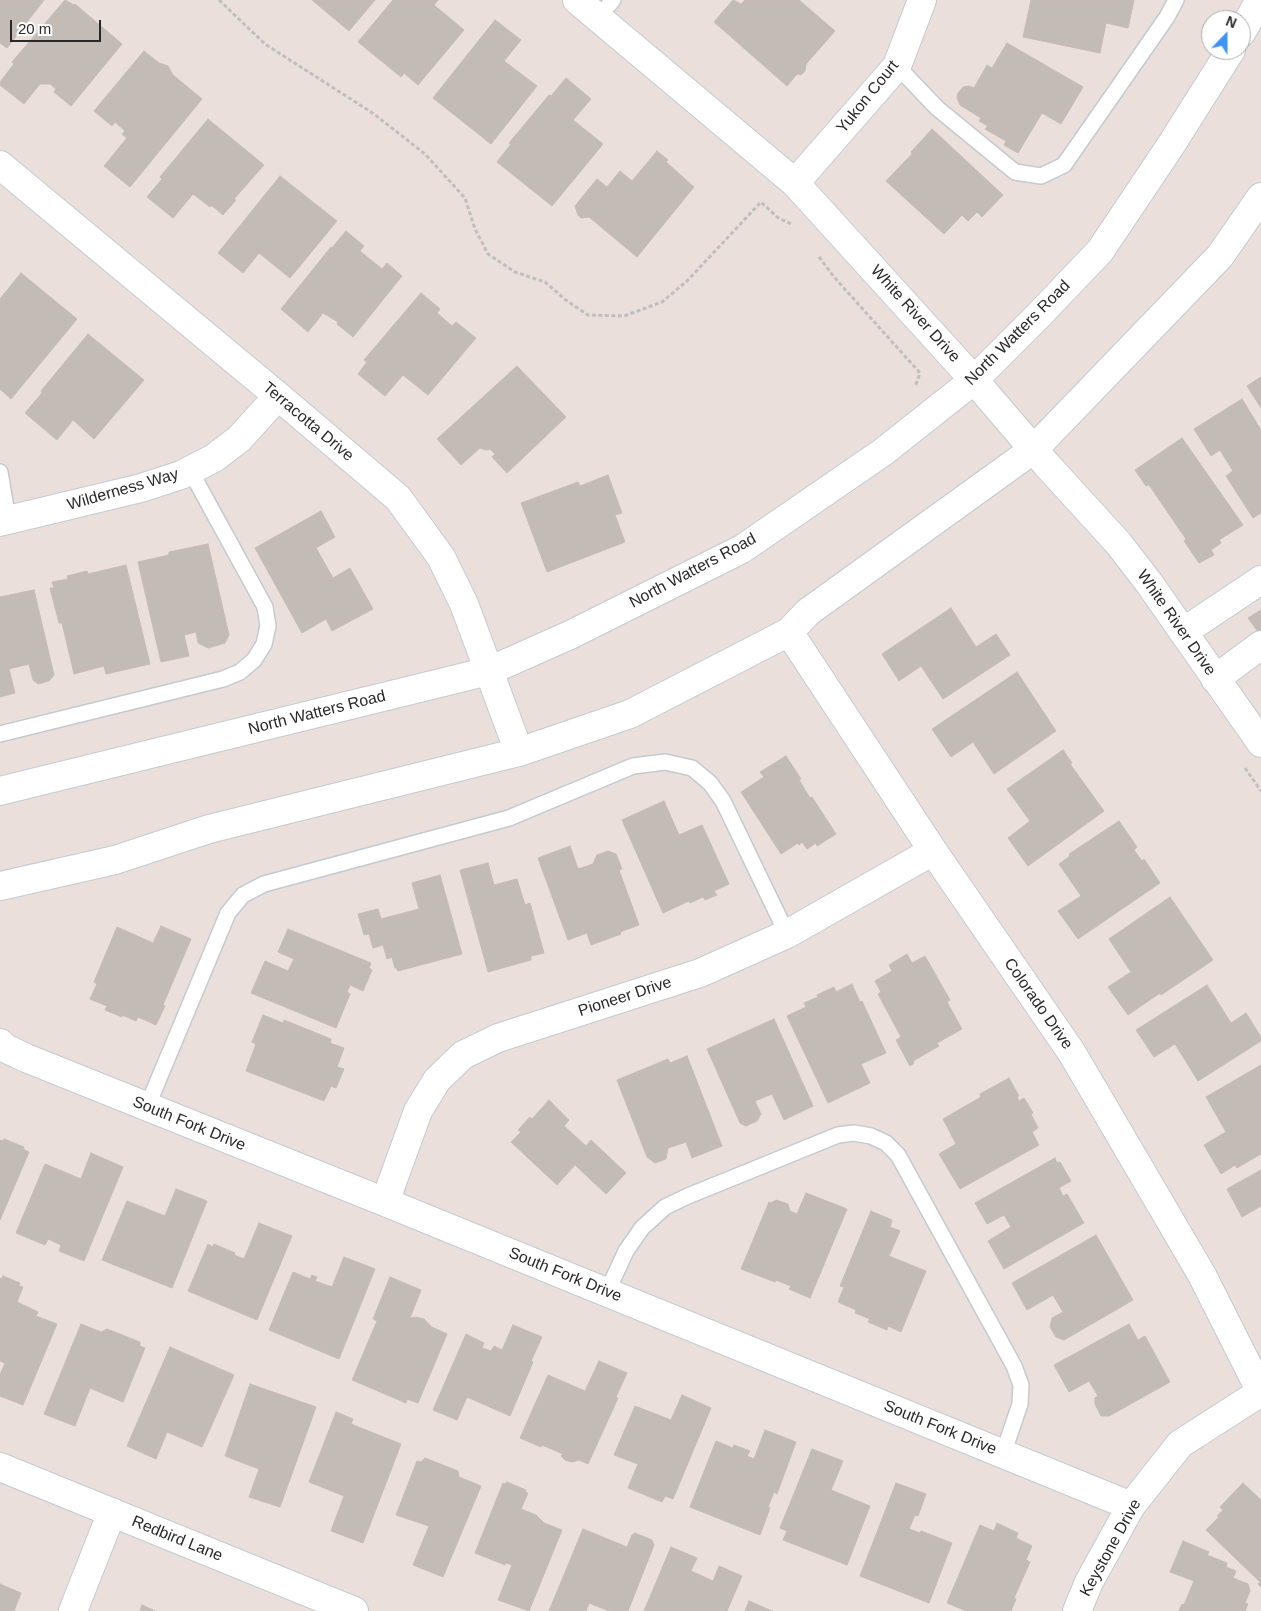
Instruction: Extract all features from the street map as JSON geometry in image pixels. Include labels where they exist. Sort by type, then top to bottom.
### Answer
[{"type":"street","name":"White River Drive","points":[[577,0],[606,9],[795,183],[974,380],[1046,464],[1119,544],[1149,582],[1261,743]]},
{"type":"street","name":"Yukon Court","points":[[795,183],[897,66],[922,0]]},
{"type":"street","points":[[1251,16],[1260,0]]},
{"type":"street","name":"North Watters Road","points":[[0,791],[489,671],[570,634],[742,549],[882,452],[974,380],[1100,251],[1171,146],[1226,60]]},
{"type":"street","name":"Terracotta Drive","points":[[0,165],[398,498],[441,557],[464,604],[518,752]]},
{"type":"street","points":[[0,886],[115,860],[209,828],[518,752],[630,714],[789,632],[808,612],[1034,449],[1220,256],[1261,198]]},
{"type":"street","name":"Wilderness Way","points":[[4,521],[141,488],[182,475],[214,458],[239,439],[278,396]]},
{"type":"street","points":[[1183,632],[1261,580]]},
{"type":"street","name":"Colorado Drive","points":[[789,632],[933,851],[1072,1053],[1202,1276],[1261,1392]]},
{"type":"street","points":[[1215,679],[1261,644]]},
{"type":"street","name":"Pioneer Drive","points":[[385,1202],[418,1111],[436,1080],[463,1055],[498,1038],[700,973],[787,934],[933,851]]},
{"type":"street","name":"South Fork Drive","points":[[0,1042],[5,1048],[26,1058],[1131,1506]]},
{"type":"street","name":"Keystone Drive","points":[[1077,1611],[1089,1582],[1131,1506],[1180,1444],[1261,1392]]},
{"type":"street","name":"Redbird Lane","points":[[0,1466],[354,1611]]},
{"type":"street","points":[[73,1611],[112,1512]]},
{"type":"lane","points":[[897,66],[937,108],[1015,172],[1041,176],[1064,165],[1167,18],[1176,0]]},
{"type":"lane","points":[[0,734],[223,679],[240,672],[254,660],[264,644],[268,626],[266,608],[190,470]]},
{"type":"lane","points":[[0,472],[4,521]]},
{"type":"lane","points":[[147,1107],[228,913],[243,895],[264,884],[509,818],[633,766],[665,762],[692,768],[710,783],[723,801],[787,934]]},
{"type":"lane","points":[[607,1292],[626,1250],[642,1228],[665,1207],[838,1135],[854,1133],[871,1136],[886,1144],[898,1155],[1014,1366],[1021,1385],[1020,1404],[1003,1454]]},
{"type":"path","points":[[219,0],[265,44],[374,114],[425,154],[465,198],[475,229],[488,254],[515,272],[545,282],[567,301],[588,315],[624,316],[662,302],[687,281],[761,202],[777,217],[796,229]]},
{"type":"path","points":[[818,255],[834,277],[920,373],[912,393]]},
{"type":"building","points":[[0,0],[44,0],[7,48],[0,43]]},
{"type":"building","points":[[65,0],[75,4],[122,44],[71,106],[54,92],[56,89],[50,84],[40,84],[24,104],[0,85],[0,82],[14,64],[12,62]]},
{"type":"building","points":[[312,0],[375,0],[349,31]]},
{"type":"building","points":[[393,0],[438,0],[434,5],[464,30],[418,85],[404,73],[401,77],[358,42]]},
{"type":"building","points":[[733,0],[741,4],[745,0],[799,0],[835,31],[806,64],[805,71],[801,75],[797,74],[787,86],[714,22]]},
{"type":"building","points":[[1031,0],[1134,0],[1128,28],[1106,23],[1100,53],[1023,37]]},
{"type":"building","points":[[495,20],[521,40],[504,61],[537,86],[491,144],[433,98]]},
{"type":"building","points":[[1007,43],[1083,87],[1061,124],[1042,113],[1018,153],[1004,145],[1006,141],[985,129],[988,126],[979,121],[981,118],[960,105],[957,98],[958,93],[963,87],[969,86],[974,88],[987,65],[992,68]]},
{"type":"building","points":[[144,51],[159,63],[168,66],[173,75],[202,99],[130,187],[104,166],[127,138],[122,134],[125,131],[115,122],[112,126],[94,111]]},
{"type":"building","points":[[566,78],[591,99],[573,120],[603,144],[552,206],[497,162],[511,144],[509,143],[549,95],[551,96]]},
{"type":"building","points":[[208,119],[264,165],[234,199],[236,200],[223,215],[193,194],[173,218],[147,197],[162,179],[160,177]]},
{"type":"building","points":[[932,129],[1003,195],[982,217],[977,212],[968,221],[962,215],[944,234],[886,181],[912,154],[911,152]]},
{"type":"building","points":[[657,151],[668,160],[666,162],[694,187],[637,257],[589,217],[581,218],[575,206],[597,179],[607,187],[620,171],[632,181]]},
{"type":"building","points":[[280,176],[337,221],[290,278],[259,253],[243,273],[218,253]]},
{"type":"building","points":[[346,231],[364,246],[360,251],[382,269],[387,263],[402,276],[353,337],[337,324],[338,322],[323,313],[308,332],[281,309]]},
{"type":"building","points":[[21,273],[77,319],[11,399],[0,389],[0,299]]},
{"type":"building","points":[[421,293],[440,309],[437,313],[452,326],[456,322],[476,338],[428,395],[403,375],[385,396],[358,374],[367,362],[364,360]]},
{"type":"building","points":[[88,334],[144,380],[94,439],[73,420],[57,440],[25,413]]},
{"type":"building","points":[[517,366],[566,417],[507,473],[492,457],[495,454],[490,449],[480,448],[461,465],[437,439]]},
{"type":"building","points":[[1261,377],[1261,408],[1247,386]]},
{"type":"building","points":[[1242,399],[1261,430],[1261,513],[1253,518],[1226,476],[1233,471],[1220,450],[1211,456],[1194,429]]},
{"type":"building","points":[[1182,438],[1243,525],[1219,540],[1221,543],[1211,550],[1214,555],[1199,563],[1184,541],[1186,539],[1149,485],[1146,486],[1135,470]]},
{"type":"building","points":[[608,475],[622,513],[615,515],[625,542],[547,572],[521,503],[578,482],[580,486]]},
{"type":"building","points":[[321,511],[335,537],[316,548],[333,578],[350,568],[373,609],[332,631],[326,619],[302,633],[255,548]]},
{"type":"building","points":[[208,544],[229,635],[225,643],[208,648],[198,643],[196,632],[184,635],[189,656],[161,662],[138,562],[169,555],[169,552]]},
{"type":"building","points":[[126,565],[150,664],[106,674],[104,666],[74,674],[62,623],[59,623],[50,588],[54,588],[52,582],[68,579],[67,576],[87,571],[88,574]]},
{"type":"building","points":[[34,590],[54,675],[49,681],[38,684],[33,680],[29,664],[9,669],[15,693],[0,697],[0,597]]},
{"type":"building","points":[[951,608],[976,647],[996,634],[1010,655],[943,699],[921,666],[899,681],[882,654]]},
{"type":"building","points":[[1261,610],[1261,630],[1258,632],[1248,618]]},
{"type":"building","points":[[1017,672],[1056,731],[994,774],[973,742],[951,757],[932,729]]},
{"type":"building","points":[[1063,750],[1072,763],[1070,764],[1104,811],[1028,866],[1008,838],[1030,821],[1007,789]]},
{"type":"building","points":[[786,756],[801,779],[799,780],[810,798],[812,797],[836,834],[817,846],[816,843],[807,849],[802,842],[781,854],[741,792],[764,777],[760,772]]},
{"type":"building","points":[[664,801],[679,835],[702,825],[729,884],[714,891],[717,895],[705,900],[703,897],[690,903],[689,901],[663,913],[622,820]]},
{"type":"building","points":[[1119,821],[1137,847],[1134,850],[1142,861],[1144,859],[1160,883],[1078,939],[1058,911],[1081,896],[1059,864],[1070,856],[1069,854]]},
{"type":"building","points":[[570,846],[578,869],[593,864],[597,855],[608,851],[616,854],[622,869],[619,870],[639,925],[591,945],[587,933],[568,940],[538,858]]},
{"type":"building","points":[[488,863],[494,885],[517,879],[525,905],[530,903],[544,953],[531,956],[531,960],[488,972],[460,870]]},
{"type":"building","points":[[440,875],[462,954],[398,971],[395,968],[392,957],[387,959],[383,945],[373,948],[369,934],[364,935],[358,914],[378,909],[381,919],[419,909],[412,883]]},
{"type":"building","points":[[1170,897],[1213,960],[1128,1015],[1108,987],[1131,972],[1109,939]]},
{"type":"building","points":[[161,926],[191,939],[156,1025],[138,1017],[136,1021],[122,1015],[122,1017],[105,1010],[107,1006],[90,999],[97,984],[94,982],[117,927],[153,943]]},
{"type":"building","points":[[288,929],[371,963],[369,968],[372,970],[363,991],[350,985],[347,992],[350,994],[336,1028],[251,993],[265,961],[288,971],[294,959],[278,952]]},
{"type":"building","points":[[907,954],[912,963],[925,956],[950,1000],[947,1002],[962,1029],[937,1043],[939,1046],[913,1061],[914,1063],[910,1066],[896,1040],[901,1037],[878,994],[881,992],[875,981],[892,971],[889,965]]},
{"type":"building","points":[[852,984],[886,1053],[861,1064],[870,1083],[828,1103],[787,1016],[806,1007],[804,1003],[818,997],[817,995],[834,987],[836,992]]},
{"type":"building","points":[[1207,985],[1231,1023],[1246,1013],[1261,1037],[1261,1041],[1198,1081],[1175,1044],[1154,1057],[1136,1030]]},
{"type":"building","points":[[263,1015],[283,1023],[284,1020],[331,1039],[330,1043],[344,1048],[337,1067],[344,1069],[336,1088],[331,1086],[324,1101],[246,1071],[256,1044],[252,1042]]},
{"type":"building","points":[[774,1019],[813,1106],[784,1120],[772,1094],[755,1101],[761,1114],[757,1121],[746,1126],[740,1123],[707,1049]]},
{"type":"building","points":[[687,1056],[722,1146],[692,1158],[686,1142],[668,1148],[666,1159],[655,1163],[647,1157],[617,1080],[668,1059],[670,1063]]},
{"type":"building","points":[[1261,1065],[1261,1154],[1237,1168],[1235,1165],[1221,1174],[1204,1145],[1226,1132],[1206,1097]]},
{"type":"building","points":[[1009,1078],[1019,1096],[1017,1097],[1019,1101],[1024,1098],[1033,1113],[1031,1114],[1038,1128],[1032,1132],[1039,1145],[960,1189],[939,1154],[956,1144],[943,1119],[981,1097],[980,1094]]},
{"type":"building","points":[[549,1100],[569,1120],[564,1126],[586,1146],[591,1140],[626,1173],[606,1194],[575,1165],[557,1185],[511,1142],[521,1132],[518,1130],[530,1117],[532,1119]]},
{"type":"building","points":[[4,1139],[24,1147],[23,1149],[29,1152],[0,1220],[0,1140],[3,1141]]},
{"type":"building","points":[[91,1153],[123,1167],[84,1261],[59,1251],[61,1245],[48,1239],[45,1245],[16,1233],[45,1164],[81,1179]]},
{"type":"building","points":[[1055,1158],[1057,1163],[1060,1162],[1071,1181],[1059,1188],[1063,1196],[1067,1194],[1084,1223],[1004,1269],[988,1241],[1011,1227],[1004,1215],[987,1224],[975,1203]]},
{"type":"building","points":[[1261,1170],[1261,1206],[1242,1217],[1227,1189]]},
{"type":"building","points":[[176,1189],[207,1201],[172,1288],[102,1260],[127,1201],[165,1216]]},
{"type":"building","points":[[806,1193],[847,1209],[810,1298],[789,1289],[791,1286],[741,1269],[769,1202],[771,1203],[776,1200],[788,1204],[790,1211],[797,1214]]},
{"type":"building","points":[[871,1211],[892,1220],[890,1227],[900,1231],[889,1256],[926,1271],[901,1332],[888,1326],[887,1330],[868,1322],[870,1319],[855,1313],[856,1310],[838,1302],[844,1287],[840,1286]]},
{"type":"building","points":[[259,1223],[292,1236],[257,1320],[188,1291],[208,1244],[213,1247],[214,1244],[244,1259]]},
{"type":"building","points":[[1096,1235],[1133,1300],[1064,1340],[1056,1337],[1050,1327],[1052,1318],[1063,1312],[1053,1295],[1027,1310],[1012,1283]]},
{"type":"building","points":[[344,1257],[375,1269],[339,1359],[269,1330],[293,1272],[310,1279],[312,1275],[317,1277],[315,1281],[332,1287]]},
{"type":"building","points":[[3,1276],[20,1283],[19,1286],[23,1287],[17,1302],[38,1312],[36,1316],[57,1324],[23,1405],[0,1396],[0,1375],[5,1363],[0,1361],[0,1278],[2,1279]]},
{"type":"building","points":[[390,1277],[421,1290],[410,1318],[424,1319],[432,1327],[447,1334],[418,1403],[407,1399],[406,1403],[352,1380],[377,1321],[373,1319]]},
{"type":"building","points":[[81,1324],[101,1332],[107,1329],[140,1342],[140,1346],[145,1348],[123,1402],[90,1388],[75,1426],[44,1414]]},
{"type":"building","points":[[1129,1324],[1138,1340],[1145,1336],[1170,1382],[1109,1416],[1101,1416],[1095,1404],[1095,1398],[1098,1396],[1089,1381],[1069,1392],[1054,1365]]},
{"type":"building","points":[[513,1325],[542,1337],[510,1416],[467,1397],[457,1420],[433,1410],[466,1334],[484,1343],[482,1348],[491,1351],[494,1346],[502,1350]]},
{"type":"building","points":[[170,1347],[234,1375],[202,1447],[167,1432],[156,1459],[127,1446]]},
{"type":"building","points":[[599,1361],[627,1373],[616,1397],[618,1398],[588,1464],[579,1460],[572,1462],[565,1460],[561,1456],[563,1454],[520,1438],[548,1375],[585,1391]]},
{"type":"building","points":[[250,1384],[316,1407],[280,1507],[249,1497],[259,1469],[225,1456]]},
{"type":"building","points":[[682,1395],[711,1408],[673,1499],[665,1496],[662,1502],[628,1488],[638,1464],[614,1455],[635,1406],[671,1420]]},
{"type":"building","points":[[336,1412],[353,1419],[351,1424],[401,1444],[363,1543],[331,1531],[344,1496],[309,1482]]},
{"type":"building","points":[[765,1430],[796,1442],[777,1494],[774,1492],[768,1507],[770,1508],[760,1535],[690,1507],[716,1441],[733,1448],[734,1445],[750,1451],[747,1456],[754,1459]]},
{"type":"building","points":[[812,1449],[843,1461],[831,1490],[870,1506],[847,1565],[783,1540],[787,1531],[780,1528]]},
{"type":"building","points":[[425,1458],[458,1471],[459,1477],[481,1486],[443,1577],[413,1565],[429,1526],[396,1515],[417,1461],[421,1462]]},
{"type":"building","points":[[507,1482],[526,1490],[525,1492],[528,1493],[521,1509],[536,1515],[544,1523],[562,1530],[529,1611],[498,1600],[512,1565],[506,1563],[505,1565],[475,1553],[503,1483],[506,1484]]},
{"type":"building","points":[[896,1483],[926,1494],[918,1516],[915,1515],[909,1529],[920,1533],[921,1531],[952,1543],[929,1603],[860,1576]]},
{"type":"building","points":[[1243,1483],[1261,1500],[1261,1587],[1258,1584],[1260,1582],[1206,1530],[1219,1517],[1217,1516],[1223,1510],[1220,1507]]},
{"type":"building","points":[[997,1523],[1018,1533],[1016,1538],[1032,1546],[1026,1560],[1030,1562],[1014,1598],[1016,1599],[1011,1611],[966,1611],[947,1603],[980,1525],[994,1531]]},
{"type":"building","points":[[583,1529],[627,1547],[632,1535],[635,1533],[652,1540],[654,1545],[628,1611],[609,1611],[589,1603],[586,1611],[549,1611]]},
{"type":"building","points":[[1183,1541],[1209,1552],[1207,1555],[1227,1563],[1226,1567],[1236,1571],[1233,1578],[1248,1584],[1250,1591],[1245,1603],[1248,1604],[1245,1611],[1179,1611],[1182,1604],[1184,1605],[1194,1581],[1170,1572]]},
{"type":"building","points":[[671,1547],[697,1558],[691,1571],[713,1581],[719,1566],[742,1576],[727,1611],[644,1611]]},
{"type":"building","points":[[0,1584],[21,1593],[14,1611],[0,1611]]},
{"type":"building","points":[[749,1601],[772,1611],[745,1611]]},
{"type":"building","points":[[142,1605],[155,1611],[140,1611]]}]
